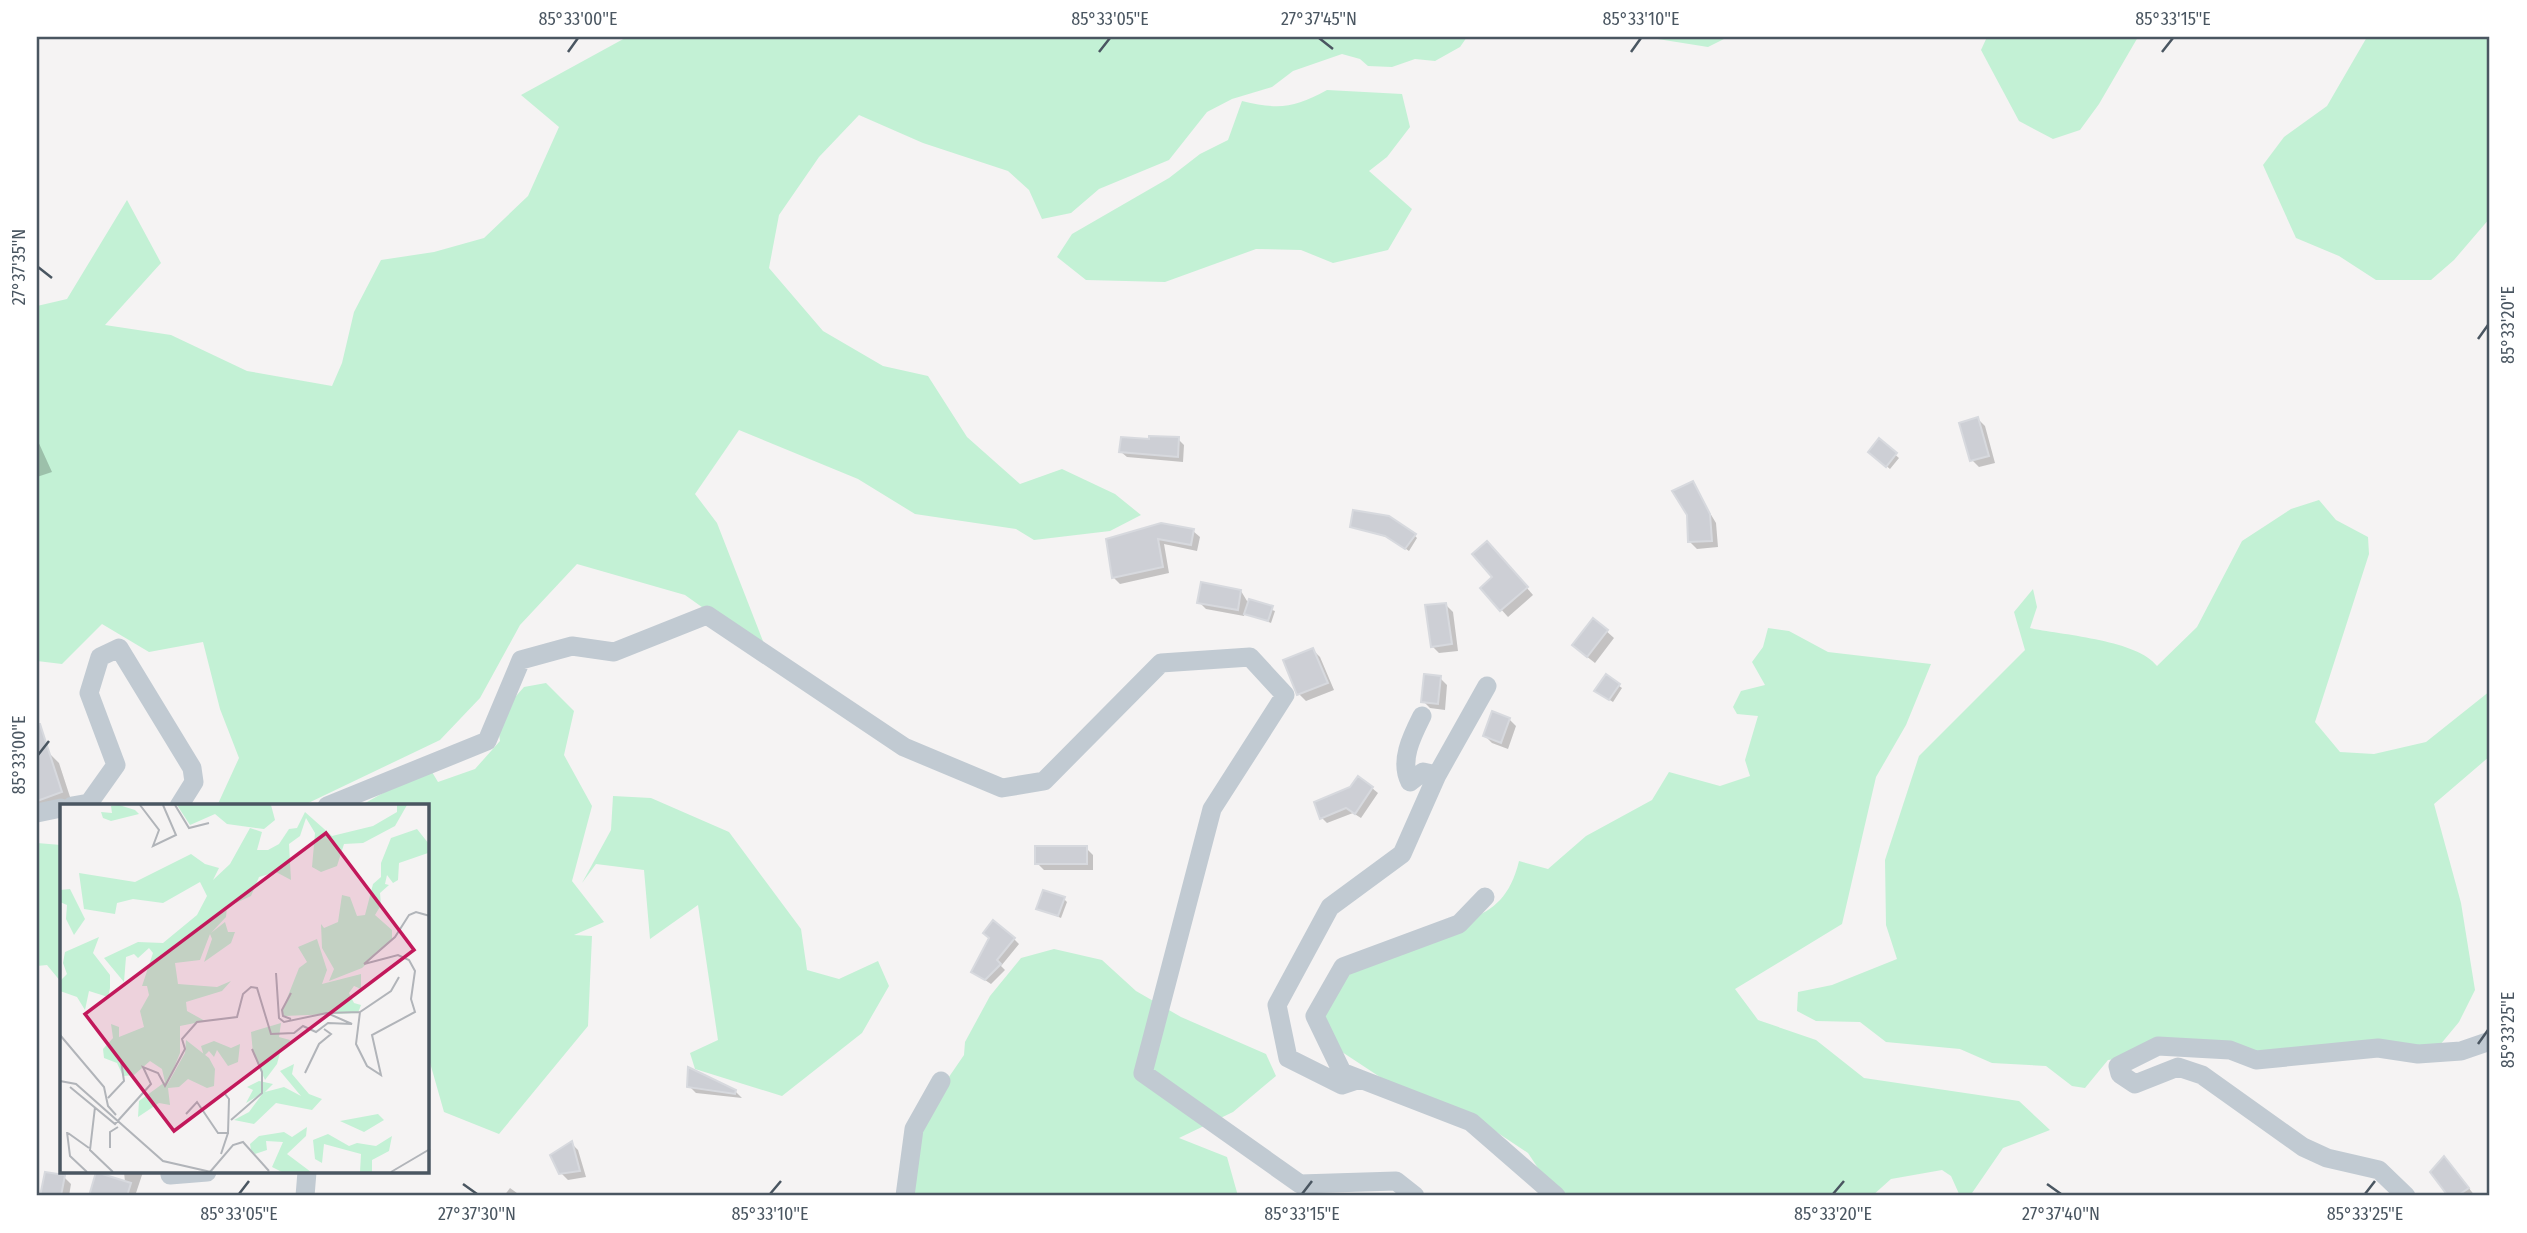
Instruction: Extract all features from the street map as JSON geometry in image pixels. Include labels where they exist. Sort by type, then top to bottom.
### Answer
[{"type":"street","points":[[332,804],[487,741],[521,660],[572,646],[614,652],[708,615],[904,747],[1002,788],[1044,781],[1161,663],[1250,657],[1285,695],[1212,809],[1143,1073],[1300,1185],[1396,1181],[1415,1196]]},
{"type":"street","points":[[80,804],[116,765],[89,693],[100,657],[120,648],[192,768],[194,782],[180,804]]},
{"type":"street","points":[[1360,1079],[1342,1084],[1288,1058],[1277,1005],[1330,907],[1402,854],[1437,775],[1486,686]]},
{"type":"street","points":[[1422,716],[1405,756],[1404,771],[1410,782],[1423,772],[1437,775]]},
{"type":"street","points":[[37,813],[60,808]]},
{"type":"street","points":[[1485,897],[1459,924],[1343,967],[1315,1016],[1342,1072],[1471,1122],[1556,1196]]},
{"type":"street","points":[[2406,1196],[2379,1171],[2327,1158],[2303,1147],[2202,1075],[2178,1067],[2135,1084],[2120,1074],[2118,1066],[2158,1046],[2230,1050],[2256,1060],[2378,1048],[2418,1054],[2461,1051],[2490,1041]]},
{"type":"street","points":[[905,1196],[914,1129],[941,1081]]},
{"type":"street","points":[[170,1175],[182,1174]]},
{"type":"street","points":[[305,1196],[307,1174]]},
{"type":"green space","points":[[627,37],[1467,37],[1460,47],[1435,61],[1415,59],[1392,67],[1368,66],[1360,59],[1342,54],[1293,71],[1272,87],[1232,99],[1207,112],[1169,160],[1099,189],[1071,213],[1042,219],[1029,190],[1008,171],[923,143],[859,115],[819,157],[779,215],[769,268],[823,331],[883,366],[928,376],[967,437],[1020,484],[1062,469],[1115,494],[1141,515],[1110,531],[1034,540],[1016,529],[915,514],[858,479],[739,430],[695,494],[717,523],[768,654],[685,595],[577,564],[520,625],[480,698],[440,740],[306,804],[218,804],[239,758],[220,709],[203,642],[149,652],[102,624],[62,664],[37,661],[37,306],[67,299],[127,200],[161,263],[105,325],[171,335],[247,371],[332,386],[342,363],[354,312],[381,260],[434,252],[484,238],[528,196],[559,127],[521,95]]},
{"type":"green space","points":[[1645,37],[1728,37],[1708,47]]},
{"type":"green space","points":[[1987,37],[2138,37],[2099,104],[2080,130],[2053,139],[2019,121],[1981,50]]},
{"type":"green space","points":[[2367,37],[2490,37],[2490,218],[2454,260],[2431,280],[2376,280],[2339,256],[2296,238],[2263,165],[2284,137],[2327,106]]},
{"type":"green space","points":[[1327,90],[1402,94],[1410,127],[1387,157],[1369,171],[1412,209],[1388,250],[1333,263],[1301,250],[1256,249],[1165,282],[1086,280],[1057,257],[1072,234],[1169,178],[1200,154],[1228,140],[1242,101],[1266,106],[1286,106],[1305,101]]},
{"type":"green space","points":[[2319,500],[2336,520],[2368,537],[2369,554],[2315,722],[2340,752],[2374,754],[2426,742],[2490,691],[2490,756],[2434,804],[2461,903],[2475,990],[2459,1022],[2435,1051],[2295,1058],[2183,1051],[2108,1060],[2085,1088],[2072,1086],[2046,1066],[1992,1063],[1960,1049],[1886,1042],[1860,1022],[1816,1021],[1797,1011],[1798,992],[1832,985],[1897,959],[1886,925],[1885,860],[1919,756],[2025,650],[2014,612],[2033,589],[2037,607],[2030,628],[2117,644],[2147,657],[2157,666],[2197,627],[2242,541],[2291,509]]},
{"type":"green space","points":[[1768,628],[1789,631],[1828,652],[1931,664],[1906,725],[1876,777],[1842,924],[1735,989],[1758,1020],[1816,1040],[1864,1078],[2019,1101],[2050,1130],[2003,1148],[1972,1193],[1974,1196],[1960,1196],[1951,1176],[1942,1170],[1891,1179],[1872,1196],[1565,1194],[1546,1180],[1528,1153],[1468,1113],[1383,1079],[1336,1048],[1321,1022],[1325,989],[1397,941],[1487,911],[1500,900],[1511,884],[1519,861],[1548,869],[1586,836],[1652,800],[1669,772],[1720,786],[1750,776],[1745,760],[1758,716],[1737,714],[1733,707],[1741,691],[1765,685],[1752,662],[1763,647]]},
{"type":"green space","points":[[546,683],[574,711],[564,755],[592,806],[572,881],[604,922],[574,935],[592,936],[588,1026],[499,1134],[444,1112],[429,1059],[429,804],[364,804],[429,767],[438,782],[475,769],[500,741],[497,718],[524,687]]},
{"type":"green space","points":[[613,796],[651,798],[729,832],[801,929],[807,970],[839,979],[878,961],[889,986],[862,1033],[782,1096],[695,1069],[690,1053],[718,1040],[698,905],[650,939],[644,870],[596,864],[582,883],[611,830]]},
{"type":"green space","points":[[37,843],[60,845],[60,981],[47,965],[37,966]]},
{"type":"green space","points":[[1054,949],[1102,960],[1136,991],[1181,1017],[1266,1054],[1276,1076],[1233,1112],[1179,1138],[1227,1157],[1238,1196],[897,1196],[927,1109],[964,1055],[965,1042],[990,996],[1021,958]]},
{"type":"building","points":[[1978,417],[1989,456],[1970,461],[1959,423]]},
{"type":"building","points":[[1149,436],[1179,437],[1178,457],[1119,452],[1121,437],[1149,439]]},
{"type":"building","points":[[1879,438],[1897,453],[1886,467],[1868,452]]},
{"type":"building","points":[[1693,481],[1710,514],[1712,541],[1688,542],[1687,515],[1672,491]]},
{"type":"building","points":[[1353,510],[1389,516],[1416,534],[1405,549],[1385,536],[1350,527]]},
{"type":"building","points":[[1161,523],[1194,529],[1191,545],[1158,539],[1163,567],[1112,578],[1106,539]]},
{"type":"building","points":[[1487,541],[1528,587],[1500,611],[1480,588],[1492,577],[1472,554]]},
{"type":"building","points":[[1201,582],[1241,590],[1238,610],[1197,603]]},
{"type":"building","points":[[1249,599],[1273,606],[1268,621],[1244,614]]},
{"type":"building","points":[[1446,603],[1452,644],[1431,647],[1425,605]]},
{"type":"building","points":[[1593,618],[1608,630],[1587,657],[1572,645]]},
{"type":"building","points":[[1313,648],[1328,683],[1297,695],[1283,660]]},
{"type":"building","points":[[1424,674],[1441,676],[1438,704],[1421,702]]},
{"type":"building","points":[[1606,674],[1620,684],[1609,700],[1594,691]]},
{"type":"building","points":[[1492,711],[1510,718],[1501,743],[1483,736]]},
{"type":"building","points":[[37,724],[40,724],[62,792],[37,801]]},
{"type":"building","points":[[1358,776],[1373,787],[1355,814],[1346,808],[1320,819],[1314,802],[1350,787]]},
{"type":"building","points":[[1035,846],[1087,846],[1087,864],[1035,864]]},
{"type":"building","points":[[1043,890],[1065,897],[1058,916],[1036,909]]},
{"type":"building","points":[[993,920],[1015,938],[997,960],[1001,964],[985,980],[971,972],[989,938],[983,933]]},
{"type":"building","points":[[688,1067],[736,1090],[735,1094],[687,1087]]},
{"type":"building","points":[[572,1141],[580,1171],[559,1174],[550,1155]]},
{"type":"building","points":[[2444,1156],[2469,1188],[2457,1196],[2448,1196],[2430,1172]]},
{"type":"building","points":[[45,1172],[65,1175],[61,1196],[40,1196]]},
{"type":"building","points":[[95,1174],[131,1183],[127,1196],[89,1196]]}]
